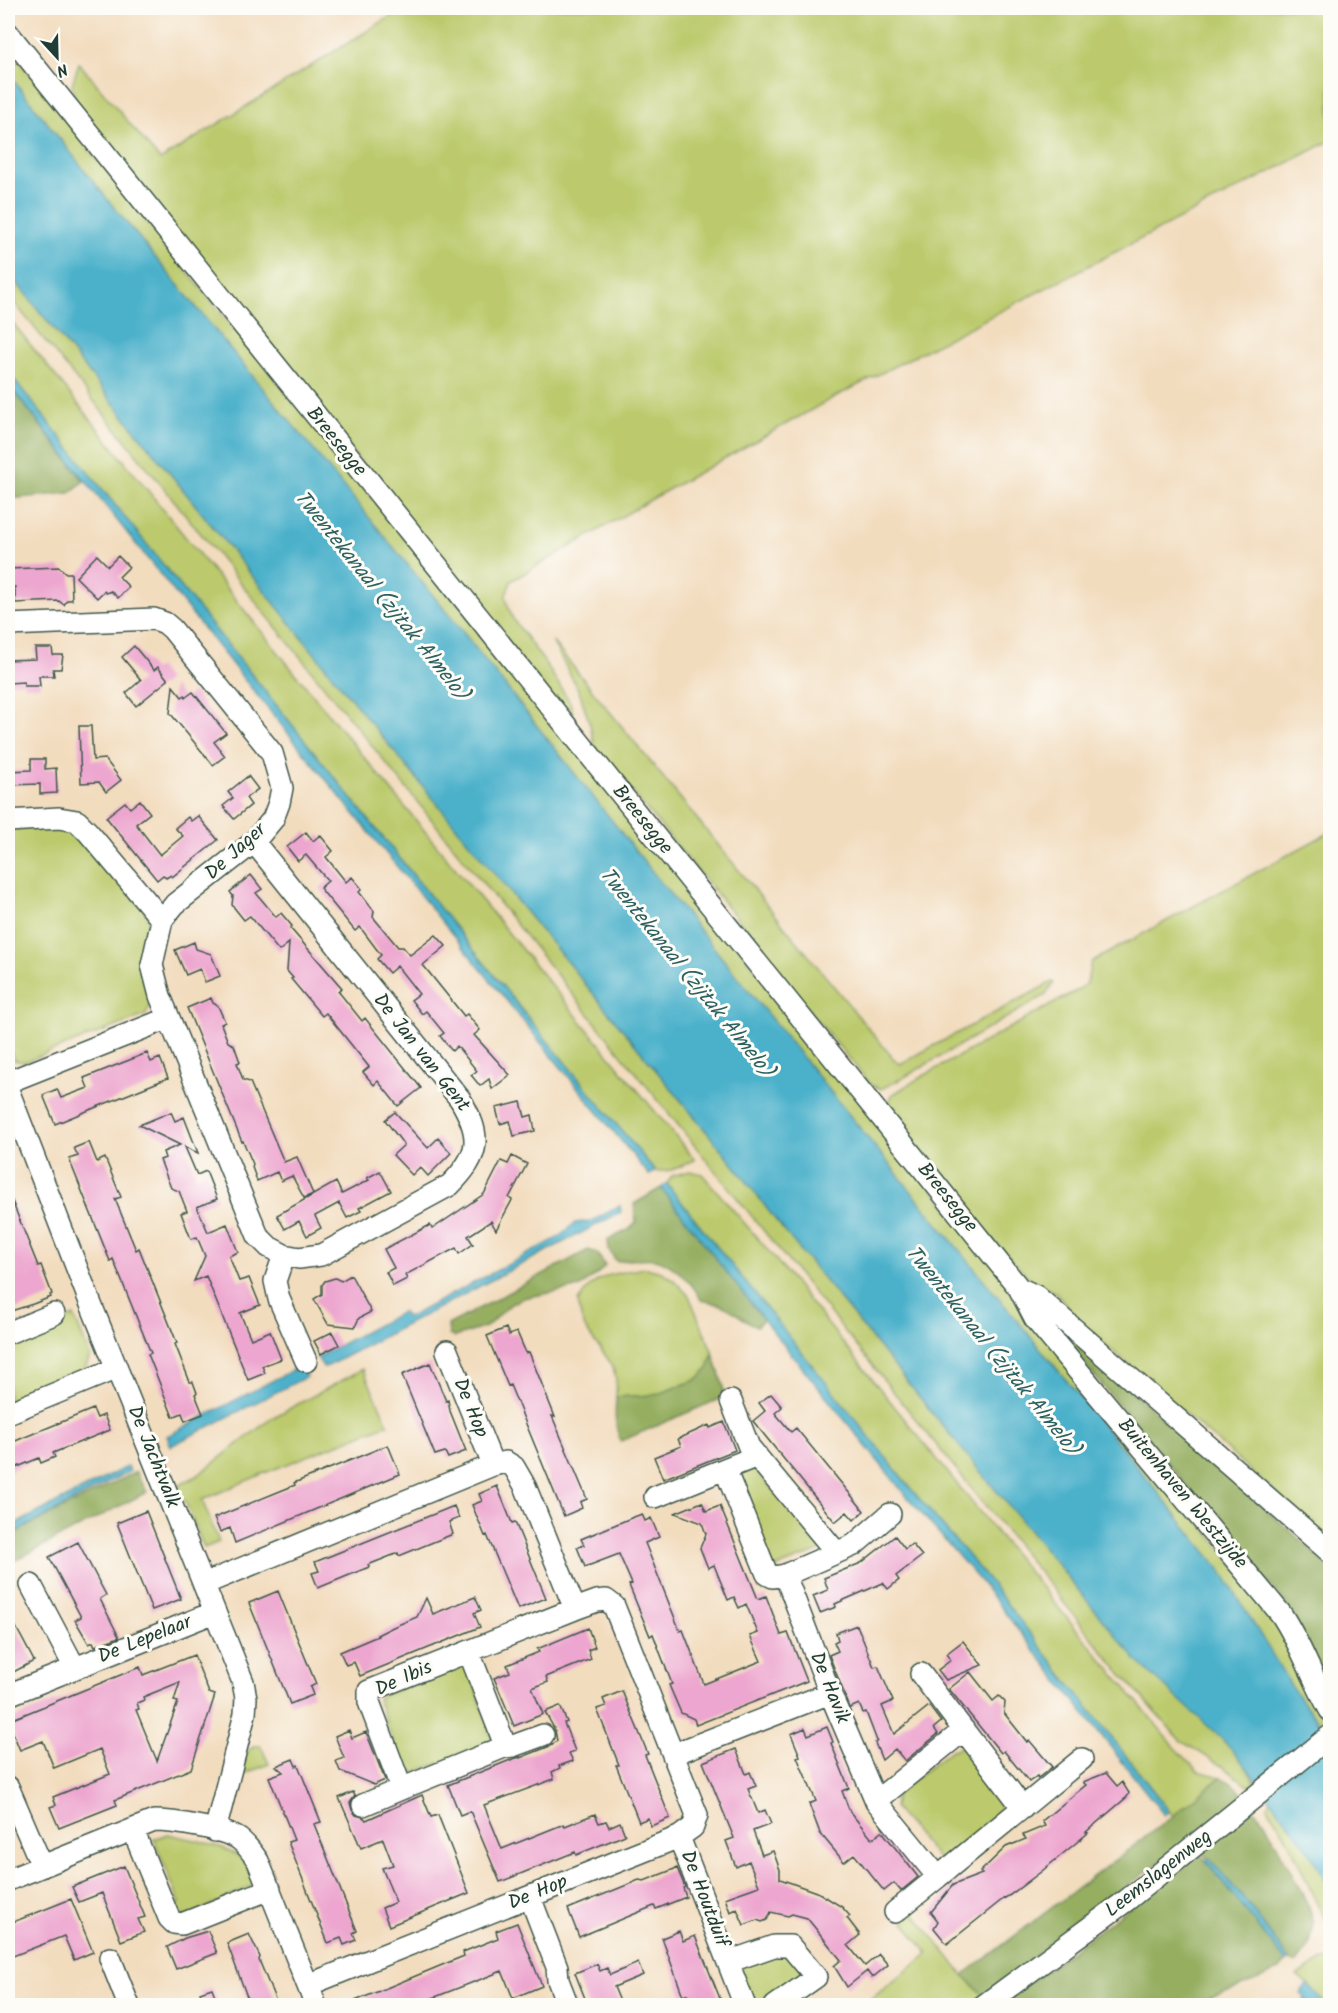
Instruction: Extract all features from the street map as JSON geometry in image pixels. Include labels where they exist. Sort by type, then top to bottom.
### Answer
[{"type":"street","name":"Breesegge","points":[[8,33],[1019,1288],[1036,1296],[1330,1552]]},
{"type":"street","name":"De Jager","points":[[8,625],[154,619],[165,623],[272,753],[282,788],[273,819],[254,842],[176,904],[162,920]]},
{"type":"street","points":[[8,821],[59,818],[77,821],[162,920],[152,965],[160,996],[258,1236],[269,1247],[284,1255],[275,1281],[279,1299],[306,1361]]},
{"type":"street","name":"De Jan van Gent","points":[[254,842],[460,1099],[471,1118],[476,1143],[472,1157],[463,1172],[450,1185],[321,1255],[300,1258],[284,1255]]},
{"type":"street","points":[[8,1082],[169,1018]]},
{"type":"street","name":"De Jachtvalk","points":[[8,1090],[243,1682],[246,1698],[245,1714],[216,1831]]},
{"type":"street","name":"Buitenhaven Westzijde","points":[[1019,1288],[1035,1319],[1281,1614],[1303,1650],[1330,1710]]},
{"type":"street","points":[[8,1333],[54,1314]]},
{"type":"street","name":"De Hop","points":[[447,1351],[493,1465]]},
{"type":"street","points":[[8,1413],[117,1368]]},
{"type":"street","points":[[731,1401],[749,1447],[836,1552]]},
{"type":"street","points":[[655,1497],[757,1456]]},
{"type":"street","points":[[204,1584],[493,1465],[506,1462],[514,1467],[525,1486],[575,1609]]},
{"type":"street","points":[[726,1469],[767,1574],[773,1577],[785,1575],[854,1545],[890,1514]]},
{"type":"street","name":"De Havik","points":[[785,1575],[830,1693],[876,1801],[938,1877]]},
{"type":"street","name":"De Lepelaar","points":[[31,1585],[75,1668]]},
{"type":"street","name":"De Hop","points":[[308,1985],[679,1837],[693,1827],[698,1815],[614,1606],[606,1600],[597,1600],[575,1609]]},
{"type":"street","name":"De Ibis","points":[[408,1786],[399,1782],[369,1702],[369,1691],[575,1609]]},
{"type":"street","name":"De Lepelaar","points":[[8,1695],[215,1612]]},
{"type":"street","points":[[469,1652],[504,1740],[504,1748]]},
{"type":"street","points":[[921,1674],[1023,1808]]},
{"type":"street","points":[[674,1754],[830,1693]]},
{"type":"street","points":[[876,1801],[964,1730]]},
{"type":"street","points":[[363,1805],[504,1748],[543,1735]]},
{"type":"street","name":"Leemslagenweg","points":[[983,2006],[1127,1900],[1330,1736]]},
{"type":"street","points":[[895,1912],[1082,1759]]},
{"type":"street","points":[[8,1787],[42,1866]]},
{"type":"street","points":[[8,1880],[154,1821],[170,1821],[237,1837],[248,1846],[258,1861],[316,2006]]},
{"type":"street","points":[[133,1830],[169,1918],[174,1923],[182,1924],[270,1889]]},
{"type":"street","name":"De Houtduif","points":[[679,1837],[745,2006]]},
{"type":"street","points":[[530,1897],[557,1967],[558,1980],[568,2006]]},
{"type":"street","name":"De Houtduif","points":[[728,1962],[774,1946],[790,1946],[816,1977],[775,2006]]},
{"type":"street","points":[[110,1958],[129,2006]]},
{"type":"green space","points":[[404,8],[1330,8],[1330,141],[831,399],[511,581],[506,595],[513,619],[570,702],[577,729],[77,111],[72,84],[79,63],[160,160]]},
{"type":"green space","points":[[8,47],[142,216],[700,900],[1276,1617],[1319,1709],[1325,1729],[1295,1692],[1137,1466],[662,884],[458,626],[104,195],[8,73]]},
{"type":"green space","points":[[8,272],[352,700],[738,1170],[774,1218],[951,1436],[1244,1764],[1255,1782],[1249,1786],[1181,1741],[1119,1671],[8,295]]},
{"type":"green space","points":[[8,317],[299,678],[695,1160],[672,1170],[656,1172],[530,1020],[8,372]]},
{"type":"green space","points":[[8,384],[84,481],[70,493],[8,499]]},
{"type":"green space","points":[[552,641],[900,1064],[1052,982],[1054,983],[1044,996],[903,1078],[881,1089],[871,1085],[789,986],[755,940],[595,747],[579,691]]},
{"type":"green space","points":[[63,826],[77,831],[146,912],[151,927],[143,961],[151,1003],[146,1015],[24,1062],[14,1060],[8,1044],[8,828]]},
{"type":"green space","points":[[1330,832],[1330,1540],[1082,1324],[1056,1292],[1035,1284],[991,1238],[887,1107],[892,1095],[909,1084],[1078,990],[1087,983],[1091,962]]},
{"type":"green space","points":[[690,1171],[702,1174],[772,1255],[1012,1552],[1174,1746],[1198,1771],[1221,1777],[1173,1816],[986,1577],[912,1490],[667,1184],[672,1176]]},
{"type":"green space","points":[[661,1188],[763,1319],[757,1326],[724,1306],[701,1300],[682,1275],[662,1261],[646,1258],[616,1261],[609,1250],[608,1240],[630,1229],[636,1222],[634,1204]]},
{"type":"green space","points":[[588,1250],[597,1253],[605,1266],[581,1287],[523,1298],[511,1304],[486,1327],[455,1337],[449,1335],[448,1325]]},
{"type":"green space","points":[[646,1268],[662,1272],[674,1280],[689,1296],[713,1353],[708,1369],[696,1380],[655,1395],[616,1397],[613,1369],[585,1327],[578,1302],[591,1285],[607,1276]]},
{"type":"green space","points":[[74,1316],[90,1356],[84,1372],[8,1402],[8,1342]]},
{"type":"green space","points":[[1044,1316],[1218,1466],[1330,1567],[1330,1700],[1294,1617],[1273,1588]]},
{"type":"green space","points":[[713,1353],[723,1385],[724,1397],[621,1441],[616,1425],[616,1397],[655,1395],[696,1380],[708,1369]]},
{"type":"green space","points":[[363,1369],[388,1424],[202,1500],[219,1542],[204,1548],[185,1501],[178,1500],[176,1489],[198,1475],[272,1418]]},
{"type":"green space","points":[[752,1466],[824,1549],[776,1568],[767,1559],[739,1491],[740,1473]]},
{"type":"green space","points":[[136,1472],[147,1492],[8,1564],[8,1536]]},
{"type":"green space","points":[[461,1664],[469,1667],[493,1741],[484,1748],[406,1775],[377,1698]]},
{"type":"green space","points":[[254,1746],[261,1746],[269,1764],[239,1776],[246,1753]]},
{"type":"green space","points":[[967,1748],[1010,1801],[1009,1811],[942,1863],[894,1808],[896,1794],[951,1750]]},
{"type":"green space","points":[[1221,1777],[1232,1783],[1245,1797],[984,1995],[963,1975],[1173,1816]]},
{"type":"green space","points":[[1271,1800],[1307,1848],[1330,1889],[1330,1926],[1317,1904],[1289,1842],[1267,1806]]},
{"type":"green space","points":[[1253,1809],[1265,1822],[1308,1905],[1314,1924],[1309,1947],[1297,1963],[1289,1960],[1248,1904],[1202,1852]]},
{"type":"green space","points":[[168,1834],[204,1842],[231,1852],[249,1868],[256,1884],[186,1917],[169,1908],[180,1903],[154,1839]]},
{"type":"green space","points":[[1200,1854],[1286,1962],[1279,1971],[1193,2005],[998,2006]]},
{"type":"green space","points":[[911,1909],[963,1975],[984,1995],[970,2005],[862,2006],[928,1954],[905,1923],[906,1913]]},
{"type":"green space","points":[[787,1950],[805,1971],[769,2006],[753,2005],[738,1973],[746,1961]]},
{"type":"green space","points":[[1330,1959],[1330,2005],[1327,2005],[1297,1976],[1323,1960]]},
{"type":"water","name":"Twentekanaal (zijtak Almelo)","points":[[8,73],[104,195],[458,626],[662,884],[1223,1573],[1295,1692],[1330,1736],[1330,1889],[1307,1848],[1244,1764],[1222,1739],[1136,1660],[352,700],[8,272]]},
{"type":"water","points":[[8,372],[530,1020],[656,1172],[649,1175],[247,683],[8,384]]},
{"type":"water","points":[[667,1184],[912,1490],[986,1577],[1169,1811],[1164,1815],[980,1581],[903,1492],[763,1319],[661,1188]]},
{"type":"water","points":[[620,1206],[621,1212],[324,1368],[317,1357],[402,1312],[407,1318],[558,1238],[575,1223],[592,1221]]},
{"type":"water","points":[[302,1365],[306,1377],[171,1446],[167,1436]]},
{"type":"water","points":[[128,1466],[130,1471],[8,1536],[8,1528]]},
{"type":"water","points":[[1209,1858],[1248,1904],[1289,1960],[1286,1962],[1206,1861]]},
{"type":"water","points":[[1308,1985],[1327,2005],[1311,2005],[1304,2001],[1305,1997],[1301,1993]]},
{"type":"building","points":[[97,555],[108,566],[118,556],[129,567],[119,577],[129,587],[118,598],[111,591],[106,593],[104,591],[97,598],[76,577]]},
{"type":"building","points":[[59,567],[66,573],[71,573],[72,600],[67,600],[64,605],[59,601],[15,603],[15,587],[8,587],[8,569]]},
{"type":"building","points":[[134,646],[154,670],[158,667],[168,680],[136,706],[126,693],[141,680],[122,657]]},
{"type":"building","points":[[35,648],[52,648],[53,655],[63,655],[61,669],[53,669],[54,676],[39,676],[40,686],[24,686],[24,682],[8,683],[8,660],[36,659]]},
{"type":"building","points":[[173,686],[182,697],[193,692],[226,733],[214,742],[225,756],[213,765],[170,713]]},
{"type":"building","points":[[79,726],[91,726],[93,760],[105,759],[121,780],[106,792],[99,782],[81,783]]},
{"type":"building","points":[[31,759],[45,759],[45,769],[56,768],[57,793],[40,794],[40,784],[8,785],[8,771],[31,770]]},
{"type":"building","points":[[248,776],[258,789],[246,798],[251,805],[234,819],[223,806],[233,798],[228,792]]},
{"type":"building","points":[[140,800],[150,813],[136,824],[160,855],[183,836],[175,828],[188,817],[191,821],[198,816],[218,840],[172,877],[171,875],[166,878],[163,875],[157,880],[106,817],[125,802],[130,808]]},
{"type":"building","points":[[306,832],[313,841],[320,835],[333,851],[326,857],[346,882],[352,877],[362,889],[359,892],[374,911],[373,917],[398,947],[403,947],[410,955],[436,935],[446,946],[423,965],[464,1016],[467,1014],[480,1030],[474,1035],[510,1075],[492,1089],[489,1079],[480,1086],[471,1075],[477,1071],[457,1046],[452,1051],[440,1036],[444,1033],[426,1011],[422,1014],[411,1000],[419,994],[397,966],[389,973],[377,959],[381,955],[360,927],[355,931],[320,888],[328,881],[306,855],[298,861],[287,847]]},
{"type":"building","points":[[251,875],[262,889],[256,893],[276,917],[281,913],[292,926],[290,928],[342,988],[338,991],[362,1021],[365,1018],[421,1088],[398,1106],[378,1081],[374,1085],[363,1072],[369,1067],[326,1013],[322,1016],[291,979],[293,978],[287,971],[289,943],[279,951],[250,916],[244,920],[232,905],[233,896],[230,892]]},
{"type":"building","points":[[194,942],[196,949],[211,954],[220,976],[205,982],[200,969],[186,975],[175,950]]},
{"type":"building","points":[[211,998],[218,1006],[225,1022],[221,1024],[228,1042],[234,1045],[243,1080],[250,1082],[284,1162],[297,1157],[313,1194],[304,1198],[292,1176],[281,1181],[277,1172],[257,1181],[253,1164],[187,1008]]},
{"type":"building","points":[[147,1053],[151,1062],[160,1058],[168,1078],[55,1124],[43,1095],[57,1089],[61,1098],[88,1088],[84,1078]]},
{"type":"building","points":[[521,1102],[525,1117],[532,1115],[535,1131],[514,1136],[510,1121],[500,1124],[496,1108]]},
{"type":"building","points":[[171,1112],[175,1121],[184,1117],[198,1153],[185,1147],[197,1175],[206,1171],[217,1199],[197,1207],[208,1232],[227,1224],[238,1252],[229,1256],[239,1281],[249,1278],[260,1305],[240,1313],[251,1339],[270,1331],[281,1359],[262,1366],[265,1373],[248,1380],[206,1276],[194,1281],[205,1256],[197,1237],[191,1239],[181,1213],[187,1211],[179,1191],[171,1188],[160,1160],[165,1158],[163,1152],[180,1145],[139,1125]]},
{"type":"building","points":[[395,1112],[428,1148],[438,1138],[451,1153],[428,1176],[420,1167],[412,1175],[393,1155],[404,1145],[385,1120]]},
{"type":"building","points":[[89,1142],[97,1162],[105,1158],[121,1197],[115,1199],[136,1250],[139,1248],[190,1382],[193,1382],[197,1393],[195,1394],[203,1414],[185,1421],[182,1413],[173,1417],[148,1354],[151,1353],[113,1259],[110,1261],[69,1159],[78,1156],[74,1148]]},
{"type":"building","points":[[512,1156],[527,1164],[509,1198],[512,1200],[496,1230],[491,1221],[468,1236],[473,1244],[459,1254],[456,1248],[405,1275],[407,1279],[393,1286],[386,1272],[394,1268],[384,1249],[430,1225],[432,1229],[484,1194],[501,1161],[508,1164]]},
{"type":"building","points":[[380,1171],[391,1191],[359,1208],[361,1211],[347,1218],[339,1203],[315,1216],[321,1228],[307,1236],[299,1221],[285,1229],[277,1215],[336,1182],[342,1194],[369,1180],[367,1178]]},
{"type":"building","points":[[8,1191],[38,1266],[41,1265],[52,1294],[51,1297],[8,1312]]},
{"type":"building","points":[[351,1275],[371,1312],[359,1318],[355,1327],[328,1324],[314,1299],[322,1294],[322,1285],[325,1281],[335,1278],[341,1281]]},
{"type":"building","points":[[506,1328],[509,1335],[517,1332],[526,1353],[529,1352],[555,1417],[552,1416],[587,1499],[580,1502],[582,1508],[564,1516],[510,1385],[508,1386],[487,1336]]},
{"type":"building","points":[[332,1332],[339,1345],[321,1354],[314,1341]]},
{"type":"building","points":[[430,1363],[446,1401],[448,1400],[466,1451],[448,1458],[445,1452],[435,1455],[402,1375]]},
{"type":"building","points":[[771,1394],[782,1407],[775,1413],[791,1432],[796,1428],[864,1511],[854,1520],[847,1512],[835,1522],[753,1421],[765,1411],[759,1403]]},
{"type":"building","points":[[93,1409],[97,1418],[104,1415],[110,1430],[53,1453],[55,1457],[41,1463],[39,1458],[8,1471],[8,1444]]},
{"type":"building","points":[[724,1422],[735,1450],[663,1479],[654,1457],[681,1446],[678,1439],[709,1425],[710,1428]]},
{"type":"building","points":[[388,1445],[400,1474],[235,1543],[230,1528],[220,1532],[214,1518]]},
{"type":"building","points":[[497,1486],[512,1523],[515,1522],[546,1598],[518,1609],[472,1505],[482,1501],[479,1494]]},
{"type":"building","points":[[702,1502],[706,1511],[720,1506],[758,1599],[766,1596],[781,1635],[788,1633],[807,1681],[696,1725],[694,1719],[681,1713],[669,1685],[672,1684],[653,1634],[650,1636],[619,1554],[585,1567],[577,1547],[584,1545],[581,1539],[631,1518],[642,1514],[645,1521],[651,1518],[659,1537],[645,1543],[704,1684],[761,1661],[750,1636],[758,1633],[746,1604],[739,1608],[734,1597],[728,1600],[714,1565],[708,1568],[700,1548],[706,1534],[702,1523],[675,1513]]},
{"type":"building","points":[[454,1506],[459,1518],[449,1522],[453,1534],[399,1556],[398,1553],[368,1565],[369,1567],[318,1588],[312,1573],[319,1571],[315,1562]]},
{"type":"building","points":[[146,1511],[181,1599],[152,1610],[117,1523]]},
{"type":"building","points":[[895,1536],[905,1549],[912,1544],[922,1556],[896,1576],[899,1580],[888,1589],[883,1583],[820,1613],[813,1596],[828,1590],[824,1578],[861,1563]]},
{"type":"building","points":[[78,1542],[106,1595],[100,1599],[119,1637],[95,1646],[93,1642],[89,1644],[75,1620],[81,1617],[49,1557]]},
{"type":"building","points":[[278,1591],[316,1684],[310,1687],[313,1695],[290,1704],[249,1603]]},
{"type":"building","points":[[475,1597],[481,1610],[474,1613],[480,1627],[360,1676],[354,1662],[346,1665],[340,1652],[417,1617],[426,1598],[433,1614]]},
{"type":"building","points":[[8,1612],[34,1661],[8,1675]]},
{"type":"building","points":[[857,1625],[874,1667],[878,1666],[893,1701],[882,1706],[894,1734],[929,1706],[941,1722],[934,1728],[938,1734],[905,1761],[895,1749],[882,1760],[866,1712],[863,1713],[859,1704],[850,1708],[829,1655],[838,1651],[834,1642],[838,1640],[836,1633]]},
{"type":"building","points":[[588,1628],[595,1647],[588,1650],[591,1659],[546,1677],[548,1682],[532,1688],[543,1714],[514,1726],[494,1678],[510,1672],[507,1665],[539,1652],[537,1649]]},
{"type":"building","points":[[963,1641],[982,1665],[946,1680],[938,1670],[951,1660],[946,1654]]},
{"type":"building","points":[[194,1655],[209,1693],[215,1695],[191,1769],[115,1800],[117,1805],[59,1828],[50,1807],[56,1805],[53,1797],[110,1774],[100,1749],[54,1768],[43,1741],[20,1750],[8,1721],[140,1667],[143,1675]],"holes":[[[180,1682],[174,1701],[178,1702],[157,1761],[136,1710],[139,1709],[137,1703],[144,1700],[143,1697]]]},
{"type":"building","points":[[970,1672],[993,1701],[999,1696],[1005,1702],[1004,1713],[1027,1742],[1029,1740],[1052,1767],[1038,1778],[1037,1776],[1029,1782],[1004,1751],[1001,1753],[949,1689]]},
{"type":"building","points":[[622,1691],[648,1754],[645,1755],[670,1818],[651,1826],[648,1818],[639,1822],[597,1709],[606,1706],[603,1699]]},
{"type":"building","points":[[560,1706],[575,1751],[569,1753],[573,1761],[559,1766],[560,1768],[552,1772],[554,1779],[484,1805],[502,1849],[595,1814],[599,1823],[606,1821],[609,1827],[620,1822],[625,1835],[500,1882],[470,1811],[460,1815],[448,1785],[550,1746],[557,1741],[555,1730],[545,1712]]},
{"type":"building","points":[[827,1727],[849,1788],[842,1791],[850,1812],[872,1839],[882,1831],[918,1877],[901,1891],[894,1883],[884,1891],[854,1854],[844,1862],[820,1833],[809,1804],[816,1801],[797,1757],[800,1756],[791,1734],[805,1728],[808,1735]]},
{"type":"building","points":[[349,1730],[352,1738],[366,1732],[385,1780],[374,1785],[340,1771],[336,1761],[344,1758],[335,1736]]},
{"type":"building","points":[[736,1749],[746,1774],[750,1772],[756,1786],[748,1789],[758,1813],[765,1810],[771,1824],[753,1831],[762,1855],[773,1851],[780,1870],[780,1879],[819,1893],[842,1907],[850,1916],[847,1918],[860,1935],[848,1945],[865,1966],[879,1954],[888,1965],[872,1978],[867,1971],[847,1987],[834,1966],[841,1960],[807,1918],[771,1912],[767,1920],[762,1922],[757,1920],[744,1925],[737,1909],[730,1912],[725,1898],[759,1886],[749,1861],[736,1867],[726,1841],[734,1838],[703,1762]]},
{"type":"building","points":[[293,1759],[296,1766],[298,1765],[321,1822],[314,1824],[357,1931],[353,1933],[356,1940],[344,1945],[341,1938],[328,1943],[288,1842],[294,1840],[269,1777],[283,1772],[276,1766]]},
{"type":"building","points":[[1106,1773],[1117,1786],[1122,1782],[1129,1793],[1127,1797],[1042,1871],[947,1944],[934,1928],[938,1921],[931,1912],[953,1885],[982,1874],[980,1872],[1006,1847],[1026,1839],[1023,1835],[1045,1826],[1042,1821],[1086,1785],[1083,1782]]},
{"type":"building","points":[[353,1792],[355,1796],[350,1803],[352,1810],[366,1820],[422,1795],[431,1817],[438,1815],[469,1893],[389,1926],[382,1908],[396,1902],[382,1868],[393,1865],[383,1839],[361,1848],[339,1798]]},
{"type":"building","points":[[124,1866],[145,1917],[138,1919],[144,1932],[121,1941],[102,1893],[79,1902],[72,1887]]},
{"type":"building","points":[[677,1868],[685,1887],[683,1888],[686,1897],[656,1909],[654,1906],[579,1937],[568,1909],[639,1880],[644,1881]]},
{"type":"building","points":[[71,1899],[93,1952],[74,1960],[64,1936],[8,1958],[8,1924]]},
{"type":"building","points":[[517,1923],[542,1986],[513,1998],[502,1971],[412,2006],[343,2006],[464,1956],[463,1952],[498,1938],[496,1931]]},
{"type":"building","points":[[208,1931],[217,1953],[176,1969],[167,1947],[185,1938]]},
{"type":"building","points":[[679,1931],[683,1941],[695,1936],[723,2006],[692,2006],[688,1994],[683,1996],[662,1938]]},
{"type":"building","points":[[249,1934],[278,2006],[251,2006],[246,1994],[227,1943]]},
{"type":"building","points":[[638,1963],[643,1975],[614,1987],[622,2006],[588,2006],[575,1973],[597,1964],[600,1971],[607,1968],[610,1975]]},
{"type":"building","points":[[212,1988],[219,2006],[206,2006],[200,1992]]}]
